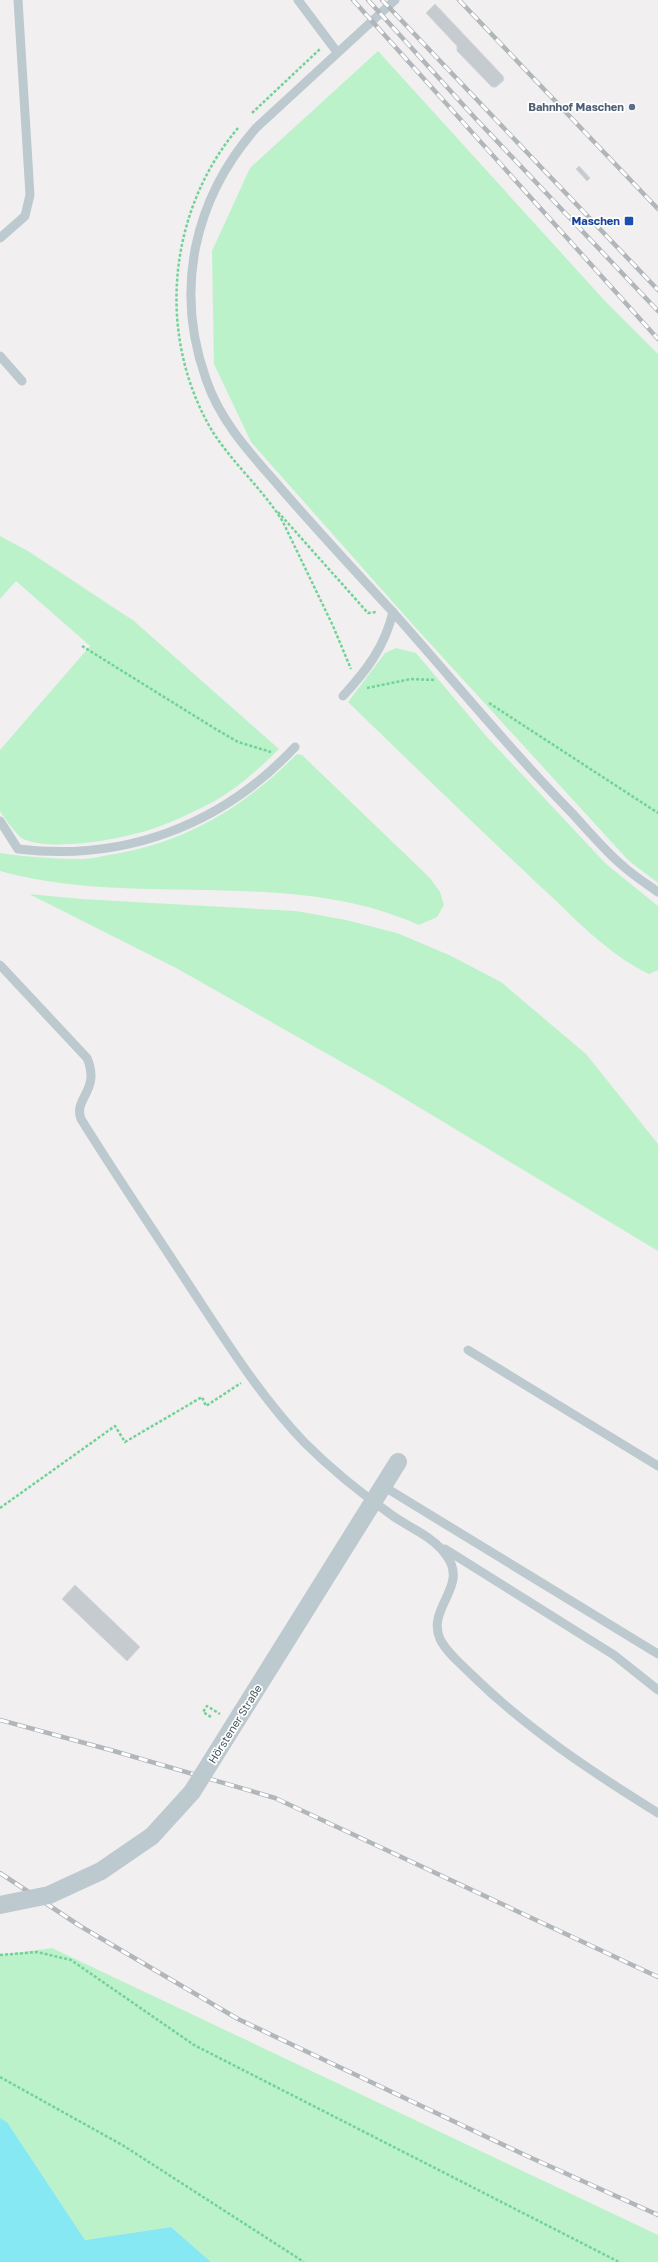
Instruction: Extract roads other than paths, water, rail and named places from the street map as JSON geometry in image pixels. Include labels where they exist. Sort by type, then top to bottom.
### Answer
[{"type":"street","name":"Hörstener Straße","points":[[0,1905],[49,1895],[101,1871],[152,1836],[192,1792],[398,1462]]},
{"type":"lane","points":[[0,238],[25,216],[30,195],[18,0]]},
{"type":"lane","points":[[298,0],[337,52]]},
{"type":"lane","points":[[395,0],[256,128],[237,150],[224,169],[212,193],[196,245],[191,299],[193,325],[198,355],[216,404],[228,425],[284,492],[393,612],[528,768],[622,866],[658,892]]},
{"type":"lane","points":[[0,356],[22,381]]},
{"type":"lane","points":[[345,694],[378,654],[390,625],[393,612]]},
{"type":"lane","points":[[0,821],[18,848],[60,852],[116,847],[172,831],[224,807],[272,771],[295,747]]},
{"type":"lane","points":[[0,965],[86,1058],[91,1068],[92,1078],[79,1110],[81,1119],[251,1378],[286,1422],[331,1468],[393,1516],[614,1655],[658,1690]]},
{"type":"lane","points":[[468,1350],[658,1466]]},
{"type":"lane","points":[[383,1486],[658,1654]]},
{"type":"lane","points":[[437,1544],[446,1554],[453,1566],[454,1577],[452,1588],[437,1621],[439,1638],[449,1652],[497,1699],[533,1729],[589,1769],[658,1813]]},
{"type":"water","points":[[0,2118],[7,2122],[85,2240],[171,2227],[211,2262],[0,2262]]},
{"type":"railway","points":[[353,0],[658,339]]},
{"type":"railway","points":[[368,0],[476,119],[658,311]]},
{"type":"railway","points":[[382,0],[658,290]]},
{"type":"railway","points":[[459,0],[658,209]]},
{"type":"railway","points":[[0,1720],[114,1751],[275,1798],[658,1977]]},
{"type":"railway","points":[[0,1873],[80,1926],[238,2019],[527,2156],[658,2215]]},
{"type":"place","name":"Bahnhof Maschen","points":[[632,107]]},
{"type":"place","name":"Maschen","points":[[629,221]]}]
